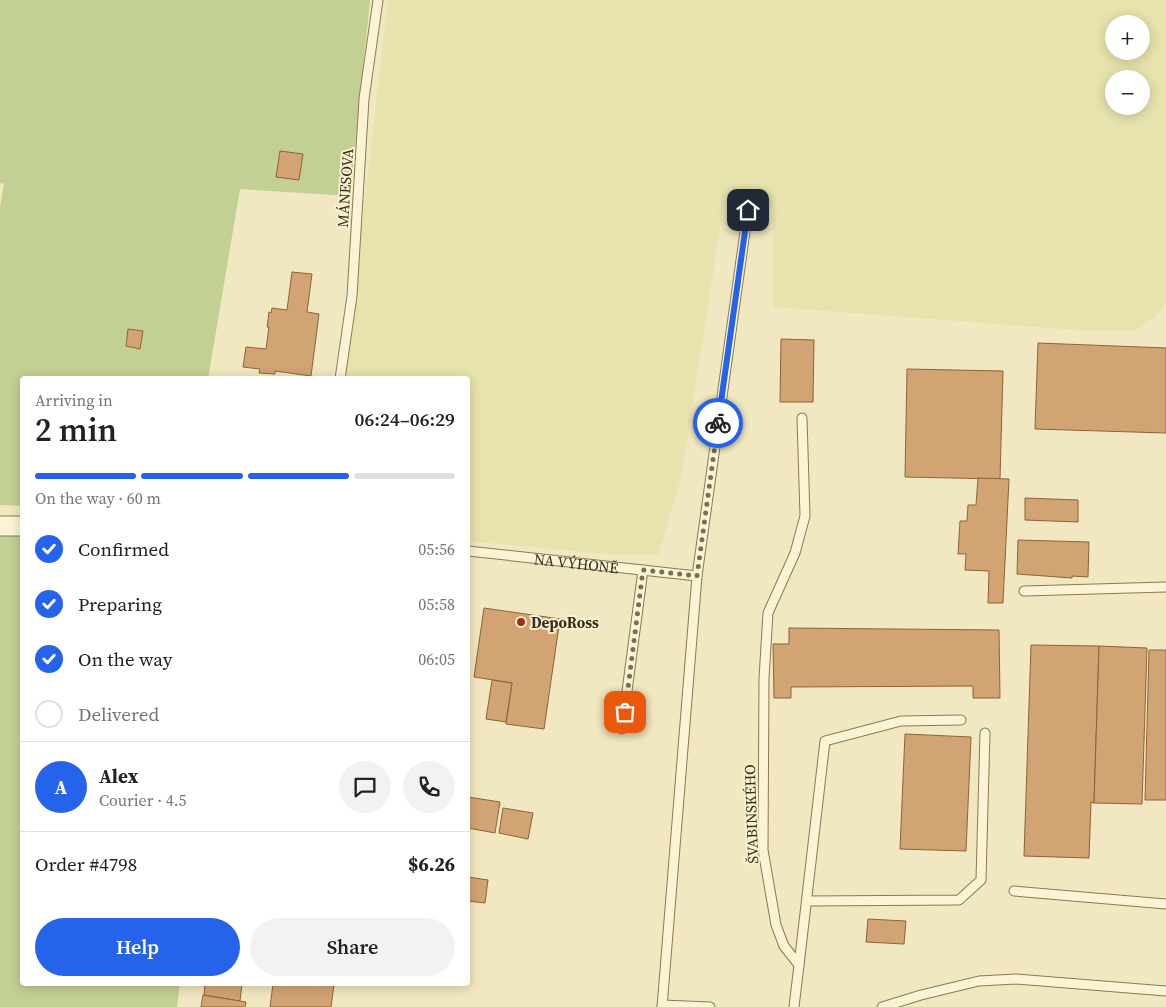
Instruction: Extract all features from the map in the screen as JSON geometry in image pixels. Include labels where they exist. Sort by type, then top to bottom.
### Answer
[{"type":"street","points":[[0,526],[20,526]]},
{"type":"lane","name":"MÁNESOVA","points":[[340,376],[352,296],[364,99],[378,0]]},
{"type":"lane","points":[[710,1007],[662,1006],[697,576],[748,210]]},
{"type":"lane","name":"ŠVABINSKÉHO","points":[[799,965],[784,946],[776,925],[763,850],[764,678],[768,613],[794,553],[805,516],[802,418]]},
{"type":"lane","name":"NA VÝHONĚ","points":[[470,551],[697,576]]},
{"type":"lane","points":[[622,729],[643,570]]},
{"type":"lane","points":[[1024,591],[1166,587]]},
{"type":"lane","points":[[794,1007],[825,741],[901,720],[961,720]]},
{"type":"lane","points":[[807,901],[959,900],[981,880],[985,733]]},
{"type":"lane","points":[[1014,891],[1166,904]]},
{"type":"lane","points":[[882,1007],[979,981],[1016,979],[1166,992]]},
{"type":"shaded area","points":[[388,0],[1166,0],[1166,303],[1156,317],[1135,330],[1090,331],[774,307],[773,208],[725,196],[681,479],[658,555],[618,555],[470,541],[470,376],[344,376]]},
{"type":"green space","points":[[0,0],[370,0],[350,196],[240,189],[209,376],[20,376],[20,506],[0,505],[0,207],[4,184],[0,183]]},
{"type":"green space","points":[[0,536],[20,536],[20,986],[180,986],[177,1007],[0,1007]]},
{"type":"building","points":[[280,151],[303,154],[299,180],[276,177]]},
{"type":"building","points":[[292,272],[312,274],[307,312],[319,314],[311,376],[275,371],[275,374],[259,373],[260,369],[243,367],[246,347],[266,349],[269,312],[271,313],[272,308],[287,310]]},
{"type":"building","points":[[128,329],[143,331],[140,349],[126,346]]},
{"type":"building","points":[[781,339],[814,340],[813,402],[780,402]]},
{"type":"building","points":[[1038,343],[1166,348],[1166,433],[1035,429]]},
{"type":"building","points":[[907,369],[1003,371],[1000,479],[905,477]]},
{"type":"building","points":[[978,478],[1009,479],[1003,603],[988,603],[989,571],[965,570],[966,554],[958,554],[960,521],[967,521],[968,505],[976,505]]},
{"type":"building","points":[[1025,498],[1078,500],[1078,522],[1025,520]]},
{"type":"building","points":[[1018,540],[1089,542],[1088,577],[1072,576],[1072,578],[1017,574]]},
{"type":"building","points":[[484,608],[560,619],[544,729],[506,724],[512,683],[474,677]]},
{"type":"building","points":[[789,628],[999,630],[1000,698],[973,698],[973,686],[791,687],[791,698],[774,698],[773,644],[789,644]]},
{"type":"building","points":[[1031,645],[1099,646],[1094,803],[1091,802],[1089,858],[1024,856]]},
{"type":"building","points":[[1099,646],[1147,648],[1142,804],[1094,803]]},
{"type":"building","points":[[1149,650],[1166,650],[1166,800],[1145,800]]},
{"type":"building","points":[[492,680],[512,683],[506,722],[486,719]]},
{"type":"building","points":[[905,734],[971,737],[966,851],[900,849]]},
{"type":"building","points":[[470,797],[500,802],[495,833],[470,828]]},
{"type":"building","points":[[503,808],[533,813],[528,839],[499,833]]},
{"type":"building","points":[[470,877],[488,880],[485,903],[470,901]]},
{"type":"building","points":[[868,919],[906,921],[904,944],[866,942]]},
{"type":"building","points":[[205,986],[242,986],[240,1001],[204,995]]},
{"type":"building","points":[[273,986],[334,986],[331,1007],[270,1007]]},
{"type":"building","points":[[203,995],[246,1002],[245,1007],[201,1007]]},
{"type":"way so far","points":[[625,712],[643,570],[697,576],[718,423]]},
{"type":"place","name":"DepoRoss","points":[[521,622]]},
{"type":"route","points":[[718,423],[748,210]]}]
